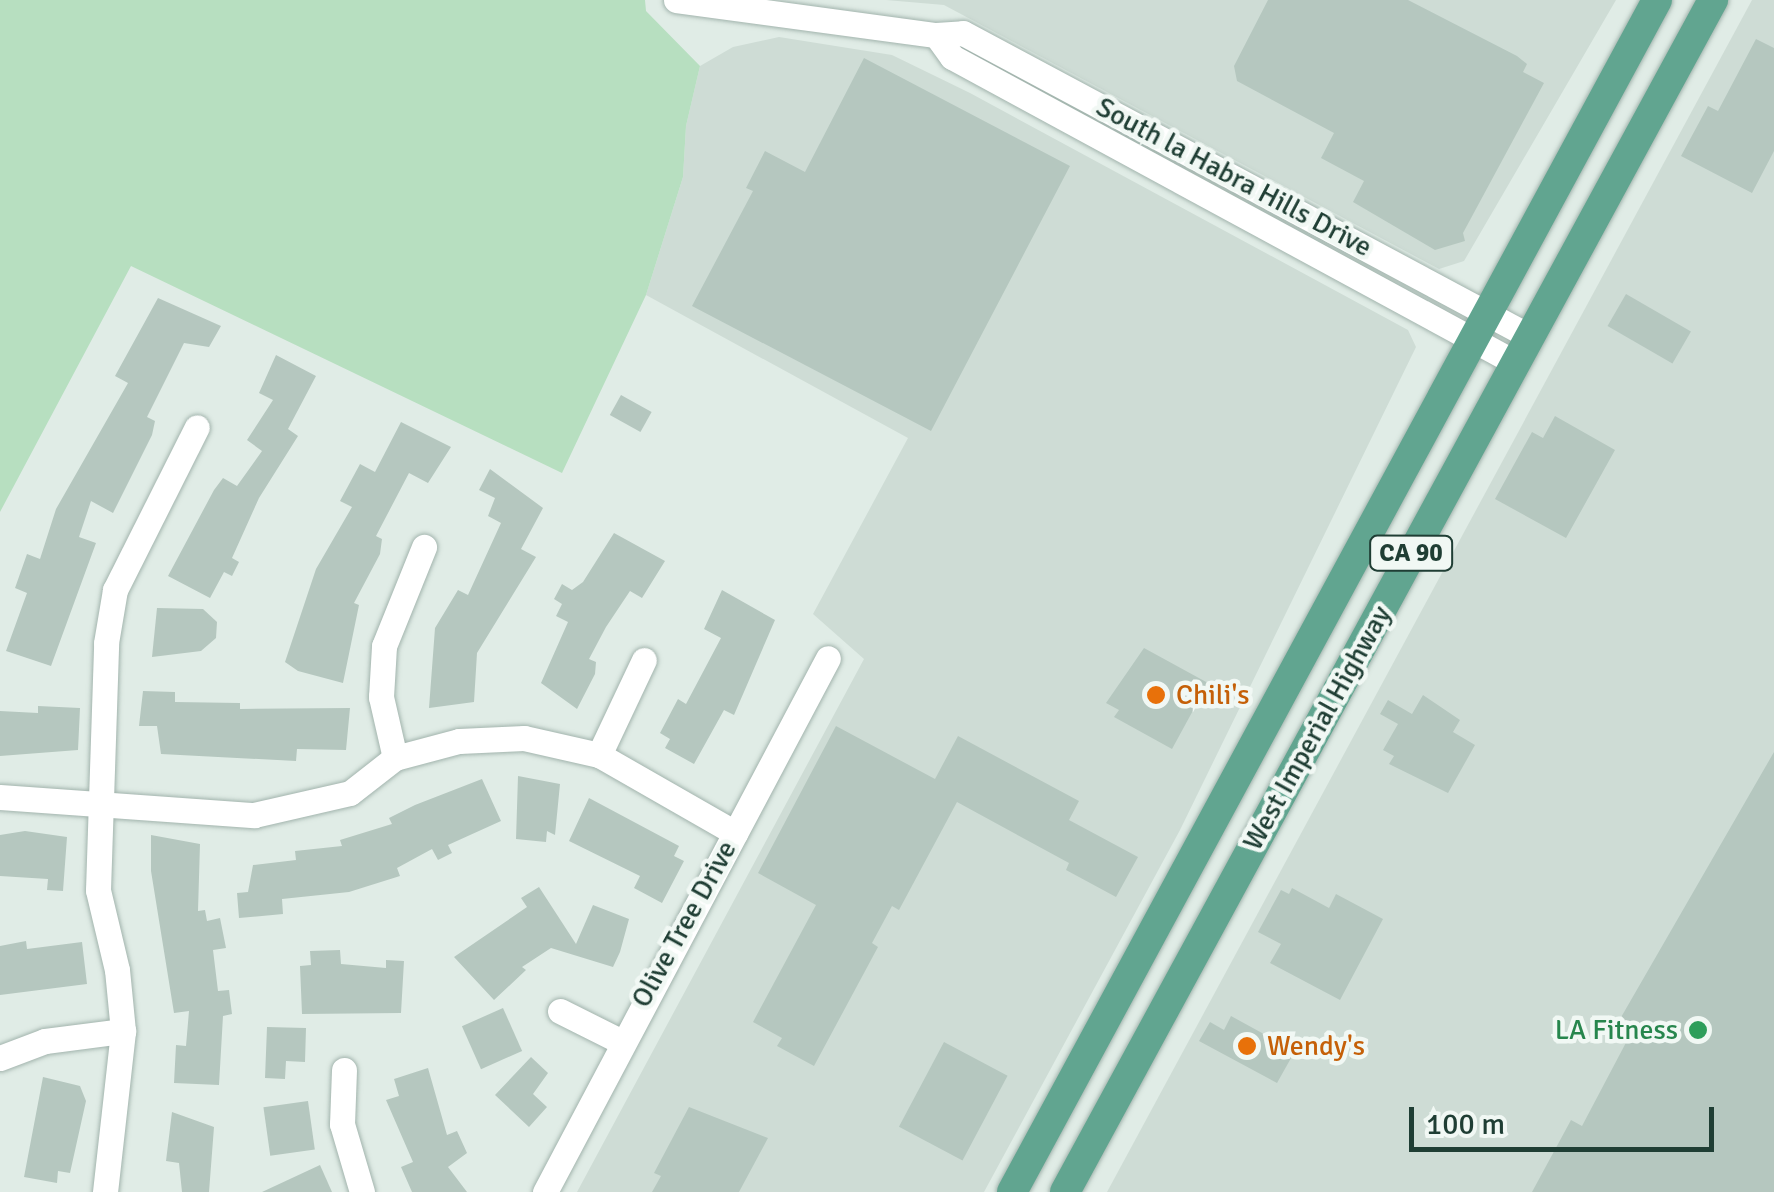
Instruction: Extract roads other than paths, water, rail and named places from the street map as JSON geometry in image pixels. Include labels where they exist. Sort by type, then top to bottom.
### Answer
[{"type":"main road","name":"West Imperial Highway","points":[[1012,1192],[1214,812],[1657,0]]},
{"type":"main road","name":"West Imperial Highway","points":[[1064,1192],[1712,0]]},
{"type":"main road","points":[[1181,976],[1173,953],[1231,845],[1226,823],[1214,812]]},
{"type":"street","name":"South la Habra Hills Drive","points":[[676,0],[936,36],[962,33],[995,48],[1521,349]]},
{"type":"street","points":[[105,1192],[123,1030],[117,970],[98,890],[106,643],[115,590],[197,427]]},
{"type":"street","points":[[395,758],[381,697],[384,646],[424,547]]},
{"type":"street","name":"Olive Tree Drive","points":[[545,1192],[620,1041],[828,658]]},
{"type":"street","points":[[598,755],[644,660]]},
{"type":"street","points":[[0,797],[102,801],[254,816],[303,809],[350,793],[395,758],[458,741],[524,738],[598,755],[735,833]]},
{"type":"street","points":[[560,1011],[620,1041]]},
{"type":"street","points":[[0,1058],[45,1040],[123,1030]]},
{"type":"street","points":[[344,1070],[342,1124],[362,1192]]},
{"type":"place","name":"Chili's","points":[[1156,695]]},
{"type":"place","name":"LA Fitness","points":[[1698,1030]]},
{"type":"place","name":"Wendy's","points":[[1247,1046]]}]
